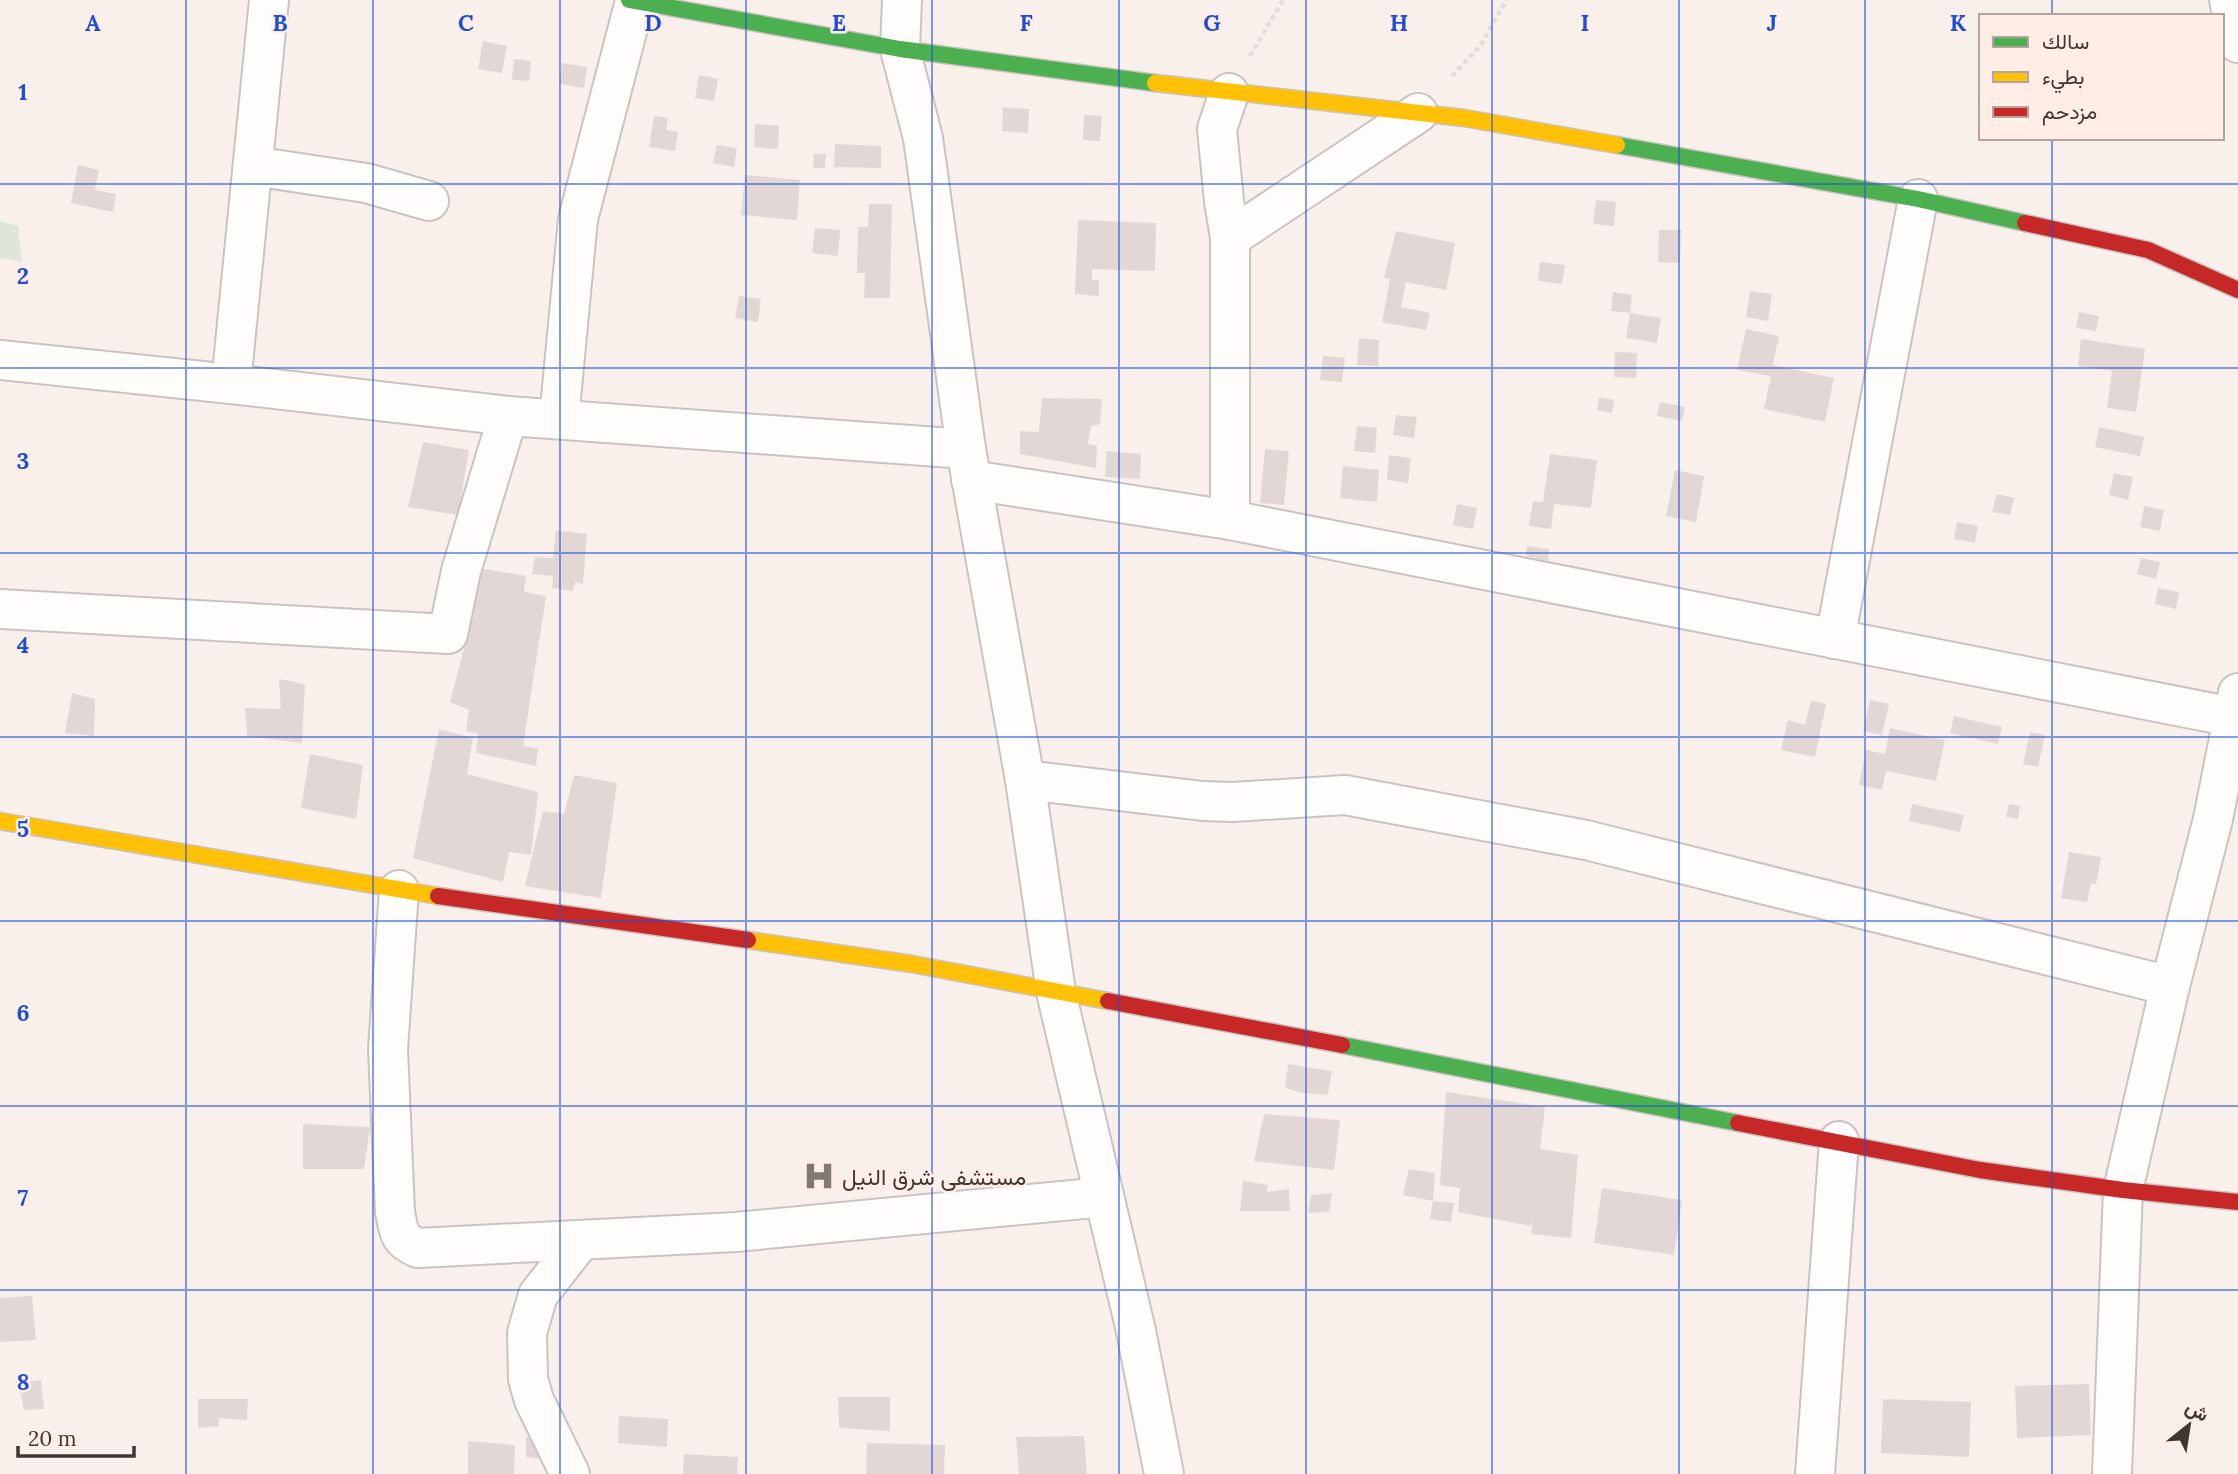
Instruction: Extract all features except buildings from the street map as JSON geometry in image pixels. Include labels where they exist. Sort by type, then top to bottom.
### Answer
[{"type":"street","points":[[231,384],[269,0]]},
{"type":"street","points":[[629,0],[900,49],[1229,93],[1464,118],[1918,199],[2148,250],[2238,290]]},
{"type":"street","points":[[902,0],[900,49],[923,138],[968,464],[1024,780],[1056,992],[1136,1331],[1164,1474]]},
{"type":"street","points":[[2229,0],[2238,43]]},
{"type":"street","points":[[559,419],[578,219],[635,1]]},
{"type":"street","points":[[1229,93],[1217,129],[1230,238],[1230,520]]},
{"type":"street","points":[[1230,238],[1418,113]]},
{"type":"street","points":[[253,166],[366,183],[429,201]]},
{"type":"street","points":[[1835,639],[1918,199]]},
{"type":"street","points":[[0,360],[968,464],[1230,520],[1835,639],[2237,709],[2123,1189],[2112,1474]]},
{"type":"street","points":[[0,609],[449,634],[461,571],[508,416]]},
{"type":"street","points":[[1024,780],[1203,801],[1233,802],[1345,795],[1586,840],[2170,986]]},
{"type":"street","points":[[0,821],[399,890],[912,964],[1980,1170],[2238,1202]]},
{"type":"street","points":[[399,890],[388,1049],[395,1212],[403,1242],[418,1248],[736,1232],[1104,1197]]},
{"type":"street","points":[[1815,1474],[1839,1142]]},
{"type":"street","points":[[570,1474],[534,1400],[528,1379],[527,1333],[538,1295],[581,1240]]},
{"type":"path","points":[[1229,93],[1283,0]]},
{"type":"path","points":[[1418,113],[1481,45],[1506,0]]},
{"type":"shaded area","points":[[0,221],[18,226],[22,262],[0,258]]},
{"type":"traffic: fast","points":[[629,0],[900,49],[1155,83]]},
{"type":"traffic: fast","points":[[1617,145],[1918,199],[2025,223]]},
{"type":"traffic: fast","points":[[1342,1045],[1738,1123]]},
{"type":"traffic: slow","points":[[1155,83],[1464,118],[1617,145]]},
{"type":"traffic: slow","points":[[0,821],[438,896]]},
{"type":"traffic: slow","points":[[748,940],[912,964],[1108,1001]]},
{"type":"traffic: jam","points":[[2025,223],[2148,250],[2238,290]]},
{"type":"traffic: jam","points":[[438,896],[748,940]]},
{"type":"traffic: jam","points":[[1108,1001],[1342,1045]]},
{"type":"traffic: jam","points":[[1738,1123],[1980,1170],[2123,1190],[2238,1202]]},
{"type":"place","name":"مستشفى شرق النيل","points":[[819,1176]]}]
